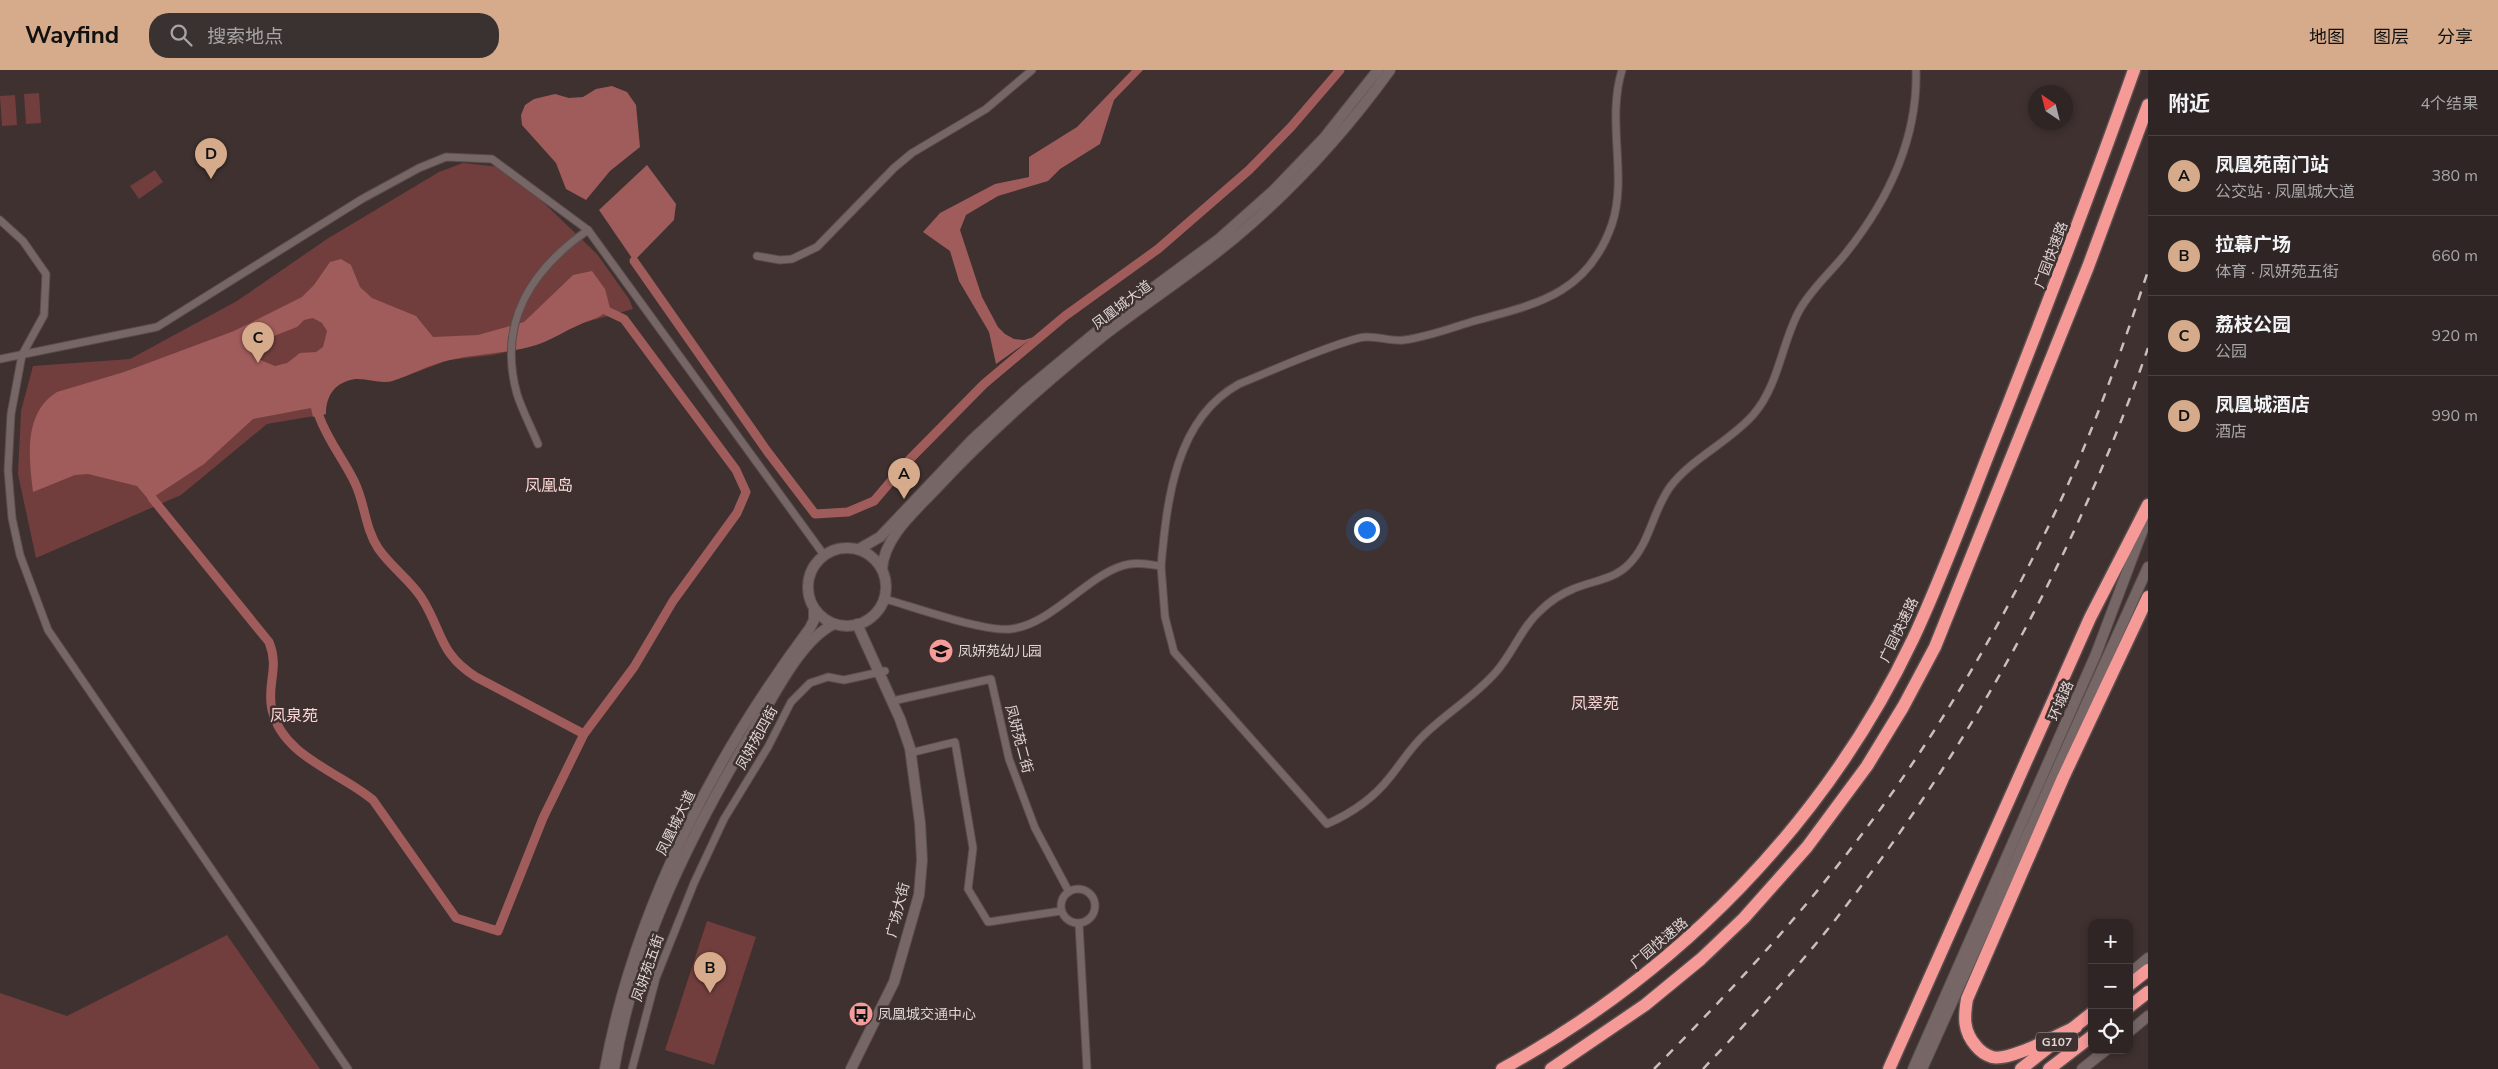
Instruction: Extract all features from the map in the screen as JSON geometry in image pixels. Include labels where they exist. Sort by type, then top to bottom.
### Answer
[{"type":"highway","name":"广园快速路","points":[[1502,1069],[1581,1022],[1627,990],[1710,919],[1760,866],[1808,809],[1853,746],[1894,675],[1936,587],[2071,245],[2134,70]]},
{"type":"highway","points":[[1550,1069],[1645,1005],[1701,959],[1744,918],[1807,847],[1867,766],[1903,708],[1935,647],[2080,285],[2148,105]]},
{"type":"highway","points":[[1889,1069],[2090,618],[2148,505]]},
{"type":"highway","points":[[2076,1027],[2007,1056],[1993,1057],[1980,1051],[1971,1040],[1964,1021],[1967,999],[2055,796],[2148,597]]},
{"type":"highway","points":[[2133,982],[2148,970]]},
{"type":"highway","points":[[2133,1004],[2148,992]]},
{"type":"highway","name":"G107","points":[[2020,1069],[2088,1016]]},
{"type":"highway","name":"G107","points":[[2049,1069],[2088,1039]]},
{"type":"main road","name":"凤凰城大道","points":[[859,549],[880,537],[972,440],[1026,390],[1119,313],[1219,239],[1273,191],[1329,132],[1378,70]]},
{"type":"main road","name":"凤凰城大道","points":[[882,568],[886,548],[893,537],[919,506],[980,443],[1103,336],[1206,260],[1257,218],[1335,139],[1390,70]]},
{"type":"main road","name":"环城路","points":[[1995,895],[2096,654],[2148,516]]},
{"type":"main road","points":[[844,548],[859,549],[872,556],[882,568],[887,584],[885,599],[877,613],[861,623],[849,626],[834,624],[814,609],[808,589],[810,574],[824,555],[844,548]]},
{"type":"main road","name":"环城路","points":[[1995,895],[2148,567]]},
{"type":"main road","name":"凤凰城大道","points":[[605,1069],[630,971],[676,851],[712,782],[755,708],[810,628],[814,620],[814,609]]},
{"type":"main road","name":"广场大街","points":[[851,1069],[894,982],[919,895],[921,842],[910,753],[900,719],[861,623]]},
{"type":"main road","name":"凤凰城大道","points":[[614,1069],[640,967],[686,851],[725,777],[774,694],[818,633],[834,624]]},
{"type":"main road","name":"广场大街","points":[[881,671],[901,710],[900,719]]},
{"type":"main road","points":[[1913,1069],[1995,895]]},
{"type":"main road","points":[[1922,1069],[1995,895]]},
{"type":"main road","points":[[2133,971],[2148,958]]},
{"type":"main road","points":[[2133,1029],[2148,1016]]},
{"type":"main road","points":[[2082,1069],[2101,1054]]},
{"type":"street","points":[[757,256],[780,260],[792,259],[817,247],[894,168],[912,153],[986,108],[1032,70]]},
{"type":"street","points":[[1622,70],[1614,112],[1618,184],[1617,204],[1605,242],[1582,274],[1567,287],[1539,303],[1403,340],[1362,337],[1239,384],[1222,394],[1202,414],[1187,439],[1171,495],[1161,566],[1165,617],[1174,652],[1327,824],[1356,809],[1381,788],[1424,734],[1476,693],[1497,671],[1525,627],[1539,611],[1555,598],[1574,588],[1610,577],[1624,569],[1637,557],[1658,508],[1680,475],[1695,461],[1741,427],[1754,414],[1774,382],[1791,326],[1801,308],[1861,232],[1896,174],[1913,124],[1916,70]]},
{"type":"street","points":[[0,360],[157,327],[362,199],[419,168],[446,157],[492,159],[588,230],[824,555]]},
{"type":"street","points":[[0,220],[23,241],[46,274],[44,315],[22,355],[11,414],[8,456],[10,498],[20,555],[48,630],[348,1069]]},
{"type":"street","points":[[538,444],[517,393],[510,342],[520,304],[542,269],[588,230]]},
{"type":"street","points":[[885,599],[983,626],[1010,629],[1037,621],[1110,572],[1130,564],[1161,566]]},
{"type":"street","name":"凤妍苑四街","points":[[696,878],[724,819],[768,747],[791,702],[810,683],[828,677],[844,680],[881,671]]},
{"type":"street","name":"凤妍苑二街","points":[[897,700],[991,679],[1009,759],[1035,828],[1069,892]]},
{"type":"street","points":[[910,753],[955,742],[973,848],[968,888],[988,922],[1061,911]]},
{"type":"street","name":"凤妍苑五街","points":[[632,1069],[656,978],[696,878]]},
{"type":"street","points":[[1080,889],[1090,894],[1095,904],[1093,915],[1089,919],[1079,924],[1068,920],[1061,911],[1062,900],[1069,892],[1080,889]]},
{"type":"street","points":[[1079,924],[1087,1069]]},
{"type":"shaded area","points":[[1132,70],[1143,70],[1114,100],[1100,144],[1060,169],[1048,181],[998,196],[966,215],[960,230],[982,297],[998,327],[1014,339],[1024,340],[1034,337],[996,364],[989,332],[959,281],[950,251],[923,232],[940,213],[995,184],[1029,177],[1029,157],[1077,127]]},
{"type":"shaded area","points":[[612,86],[627,92],[636,105],[640,147],[610,171],[586,200],[566,189],[556,163],[522,125],[521,115],[525,105],[534,99],[555,94],[569,98],[583,97],[596,89]]},
{"type":"shaded area","points":[[39,93],[41,123],[26,124],[24,94]]},
{"type":"shaded area","points":[[15,95],[17,125],[2,126],[0,96]]},
{"type":"shaded area","points":[[463,163],[501,167],[544,203],[597,254],[629,299],[633,309],[583,323],[537,345],[493,355],[449,360],[390,382],[357,378],[347,381],[337,386],[330,394],[326,404],[326,414],[267,424],[181,495],[36,558],[18,474],[21,411],[33,366],[130,359],[237,301],[327,239],[439,172]]},
{"type":"shaded area","points":[[647,165],[676,204],[674,220],[634,261],[599,210]]},
{"type":"shaded area","points":[[155,170],[163,182],[139,199],[130,186]]},
{"type":"shaded area","points":[[341,259],[351,265],[360,287],[372,298],[416,316],[433,337],[478,335],[524,322],[573,275],[592,271],[605,289],[610,308],[597,318],[575,326],[542,343],[525,348],[443,362],[387,382],[358,379],[347,381],[337,386],[331,394],[327,403],[326,414],[313,417],[311,408],[253,419],[204,464],[149,500],[137,486],[88,474],[75,475],[33,492],[30,451],[33,424],[38,412],[46,401],[57,392],[124,372],[234,331],[302,297],[314,285],[330,262]],"holes":[[[313,318],[322,323],[327,331],[323,347],[316,352],[300,353],[287,363],[275,366],[258,359],[253,352],[256,343],[297,327],[304,320]]]},
{"type":"shaded area","points":[[707,921],[756,937],[714,1065],[665,1050]]},
{"type":"shaded area","points":[[227,935],[320,1069],[0,1069],[0,993],[67,1016]]},
{"type":"waterway","points":[[634,261],[767,451],[815,514],[848,512],[874,501],[909,460],[984,384],[1065,316],[1158,249],[1249,170],[1291,127],[1340,70]]},
{"type":"waterway","points":[[152,498],[269,642],[273,660],[272,710],[278,726],[288,740],[314,762],[373,800],[456,918],[498,931],[543,818],[584,734],[634,667],[673,601],[737,513],[746,492],[736,470],[624,319],[607,311]]},
{"type":"waterway","points":[[319,416],[355,483],[378,548],[421,597],[442,641],[454,659],[476,677],[584,734]]},
{"type":"railway","points":[[1654,1069],[1751,967],[1842,860],[1904,776],[1961,687],[2013,596],[2073,474],[2107,388],[2148,271]]},
{"type":"railway","points":[[1703,1069],[1756,1013],[1839,915],[1888,850],[1976,715],[2017,644],[2054,572],[2120,424],[2148,348]]},
{"type":"place","name":"凤凰城酒店","points":[[211,179]]},
{"type":"place","name":"荔枝公园","points":[[258,363]]},
{"type":"place","name":"凤凰苑南门站","points":[[904,499]]},
{"type":"place","name":"凤妍苑幼儿园","points":[[941,651]]},
{"type":"place","name":"拉幕广场","points":[[710,993]]},
{"type":"place","name":"凤凰城交通中心","points":[[861,1014]]},
{"type":"district","name":"凤凰岛","points":[[549,486]]},
{"type":"district","name":"凤翠苑","points":[[1595,704]]},
{"type":"district","name":"凤泉苑","points":[[294,716]]}]
